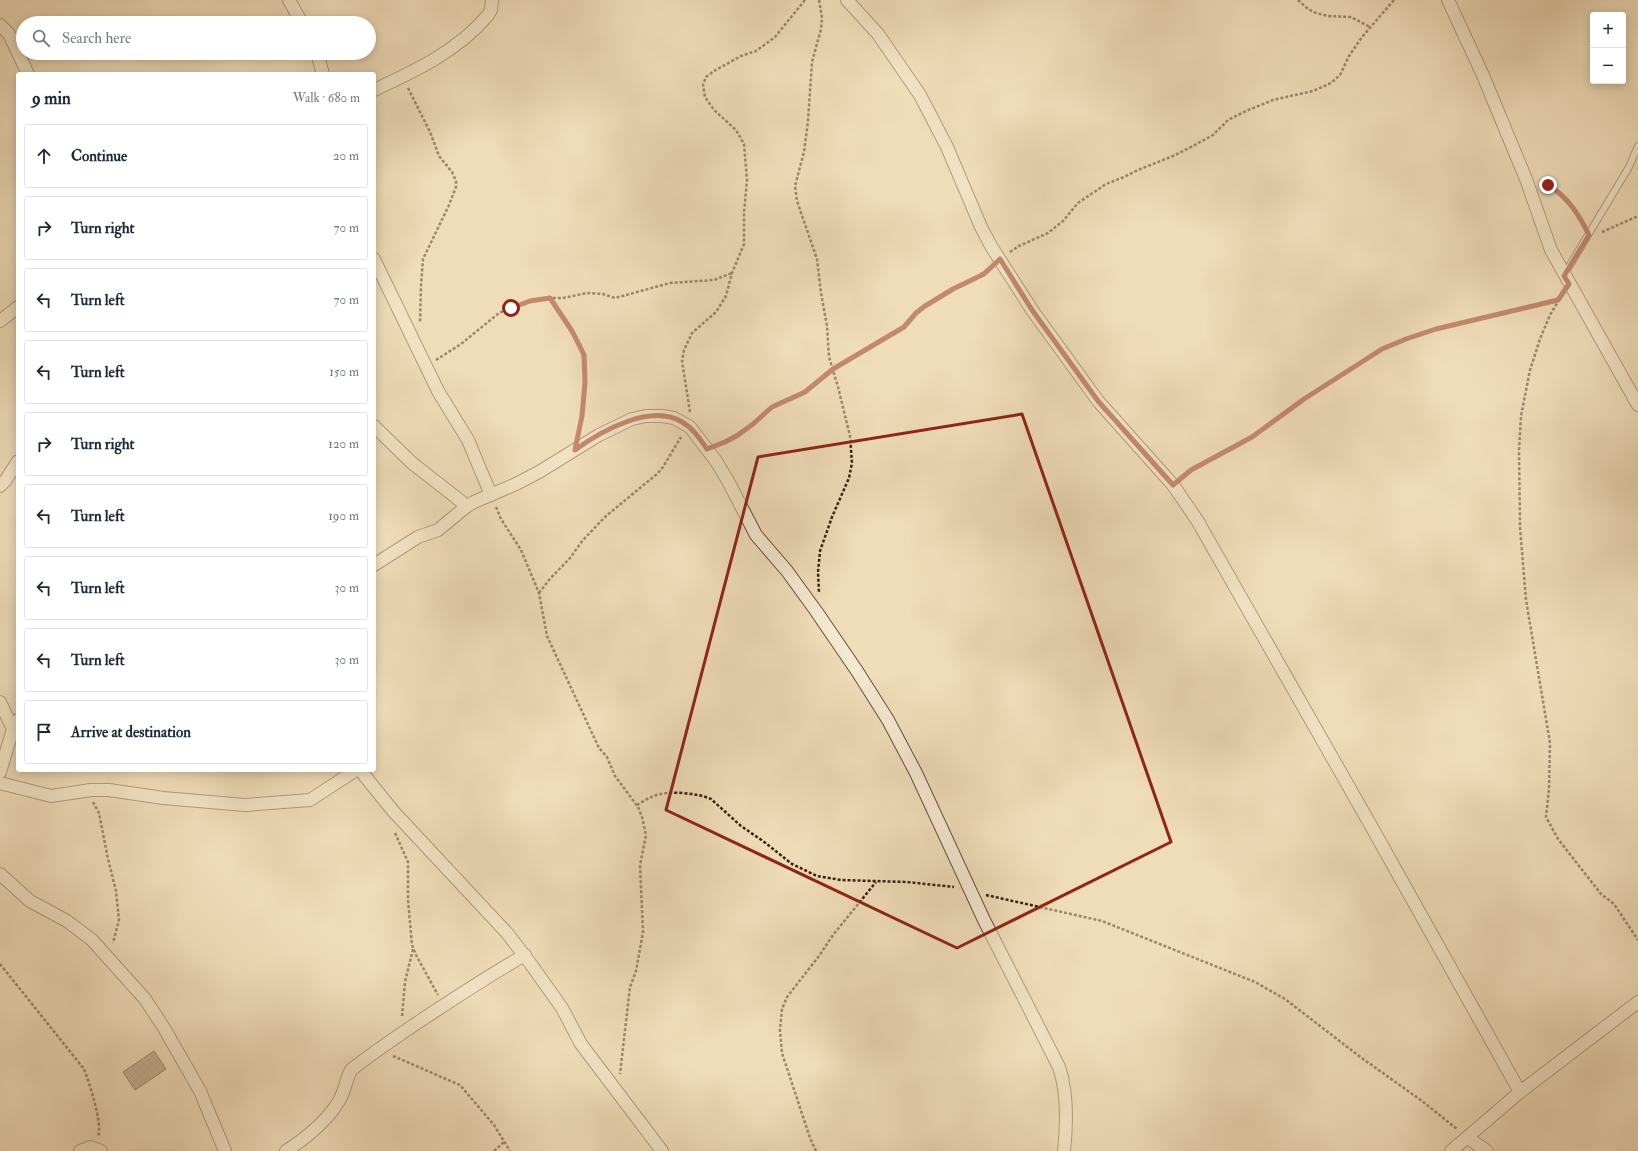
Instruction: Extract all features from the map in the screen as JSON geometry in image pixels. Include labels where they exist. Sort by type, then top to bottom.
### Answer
[{"type":"street","points":[[289,0],[298,16]]},
{"type":"street","points":[[376,89],[403,77],[451,49],[488,15],[492,0]]},
{"type":"street","points":[[1448,0],[1485,80],[1526,179],[1551,250],[1566,280],[1638,405]]},
{"type":"street","points":[[851,1],[878,34],[920,95],[947,147],[981,227],[1032,310],[1098,401],[1173,485],[1197,520],[1520,1092]]},
{"type":"street","points":[[0,25],[9,34],[16,49]]},
{"type":"street","points":[[21,60],[27,72]]},
{"type":"street","points":[[319,60],[322,72]]},
{"type":"street","points":[[376,263],[426,366],[445,402],[468,440],[491,495]]},
{"type":"street","points":[[0,321],[16,309]]},
{"type":"street","points":[[376,564],[418,537],[438,530],[466,506],[539,472],[599,435],[639,417],[652,416],[674,418],[690,428],[707,449],[728,481],[756,535],[773,553],[800,588],[857,670],[885,715],[916,773],[984,920],[1059,1067],[1064,1081],[1066,1111],[1064,1151]]},
{"type":"street","points":[[376,428],[412,463],[466,506]]},
{"type":"street","points":[[0,486],[16,464]]},
{"type":"street","points":[[0,702],[15,724],[0,772]]},
{"type":"street","points":[[0,783],[51,796],[76,792],[109,790],[163,798],[245,805],[305,801],[319,795],[353,772]]},
{"type":"street","points":[[362,772],[393,811],[478,901],[525,955],[562,1008],[581,1044],[659,1150]]},
{"type":"street","points":[[0,874],[30,902],[67,921],[92,940],[113,962],[144,999],[164,1028],[200,1091],[225,1151]]},
{"type":"street","points":[[286,1151],[322,1123],[340,1099],[346,1078],[351,1070],[444,1005],[501,968],[525,955]]},
{"type":"street","points":[[1451,1151],[1520,1092],[1638,1002]]},
{"type":"street","points":[[1468,1138],[1487,1151]]},
{"type":"lane","points":[[1566,280],[1589,235],[1630,167],[1638,146]]},
{"type":"path","points":[[539,593],[570,558],[583,540],[606,516],[657,474],[682,436],[690,428],[690,411],[682,361],[685,346],[692,333],[718,310],[726,296],[732,273],[739,259],[744,238],[744,213],[747,180],[744,144],[736,130],[714,110],[705,97],[702,86],[706,78],[714,71],[741,56],[756,51],[775,37],[805,0]]},
{"type":"path","points":[[819,0],[822,18],[821,29],[812,62],[808,121],[804,152],[795,186],[797,201],[817,259],[827,326],[829,357],[850,436],[852,463],[849,478],[832,517],[820,552],[818,572],[819,595]]},
{"type":"path","points":[[1298,0],[1308,9],[1316,13],[1328,16],[1351,17],[1370,28]]},
{"type":"path","points":[[707,449],[725,442],[745,431],[772,407],[801,394],[833,369],[904,327],[916,313],[925,306],[953,289],[975,279],[1019,246],[1048,233],[1063,221],[1078,203],[1106,184],[1124,178],[1138,170],[1193,146],[1213,135],[1228,120],[1246,111],[1283,97],[1313,92],[1331,83],[1340,75],[1349,56],[1394,0]]},
{"type":"path","points":[[403,77],[430,132],[439,156],[452,172],[456,181],[456,187],[449,205],[423,259],[420,329]]},
{"type":"path","points":[[1526,179],[1542,182],[1556,189],[1574,207],[1589,235],[1606,231],[1638,216]]},
{"type":"path","points":[[426,366],[460,344],[499,313],[530,301],[562,298],[587,293],[603,294],[615,298],[670,283],[714,280],[732,273]]},
{"type":"path","points":[[1566,280],[1540,339],[1530,370],[1521,416],[1518,450],[1520,527],[1526,600],[1550,743],[1549,789],[1546,817],[1558,839],[1601,894],[1614,904],[1638,940]]},
{"type":"path","points":[[550,298],[572,331],[584,355],[585,383],[582,416],[575,450]]},
{"type":"path","points":[[1173,485],[1191,470],[1252,437],[1304,399],[1382,349],[1436,329],[1558,300]]},
{"type":"path","points":[[491,495],[501,519],[521,550],[539,593],[547,636],[555,655],[599,748],[607,757],[615,776],[637,805],[642,817],[646,835],[640,865],[644,923],[638,964],[630,987],[618,1093]]},
{"type":"path","points":[[76,792],[83,793],[92,800],[99,813],[113,876],[119,920],[113,944],[113,962]]},
{"type":"path","points":[[637,805],[659,794],[674,793],[706,797],[711,799],[741,826],[792,864],[804,871],[825,878],[932,884],[954,887],[1102,921],[1255,982],[1285,999],[1359,1056],[1422,1101],[1468,1138]]},
{"type":"path","points":[[393,811],[395,835],[405,854],[409,869],[408,900],[413,948],[444,1005]]},
{"type":"path","points":[[816,1151],[810,1138],[782,1053],[780,1030],[782,1009],[787,997],[819,956],[832,935],[876,881]]},
{"type":"path","points":[[402,1033],[405,982],[413,948]]},
{"type":"path","points":[[0,964],[84,1069],[89,1081],[100,1126],[99,1134],[90,1150]]},
{"type":"path","points":[[377,1051],[398,1057],[432,1074],[460,1085],[494,1125],[510,1151]]},
{"type":"path","points":[[494,1151],[504,1142]]},
{"type":"highlighted area","points":[[1022,414],[1171,842],[957,948],[666,810],[758,457]]},
{"type":"building","points":[[154,1051],[166,1069],[135,1090],[123,1072]]},
{"type":"route","points":[[511,308],[530,301],[550,298],[580,344],[584,355],[585,383],[582,416],[575,450],[599,435],[632,419],[646,416],[662,416],[682,421],[690,428],[707,449],[725,442],[745,431],[772,407],[781,402],[797,397],[805,392],[833,369],[904,327],[916,313],[925,306],[962,284],[984,274],[1000,259],[1032,310],[1098,401],[1173,485],[1191,470],[1204,462],[1230,450],[1252,437],[1304,399],[1382,349],[1436,329],[1558,300],[1569,284],[1564,276],[1589,235],[1574,207],[1556,189],[1548,185]]}]
